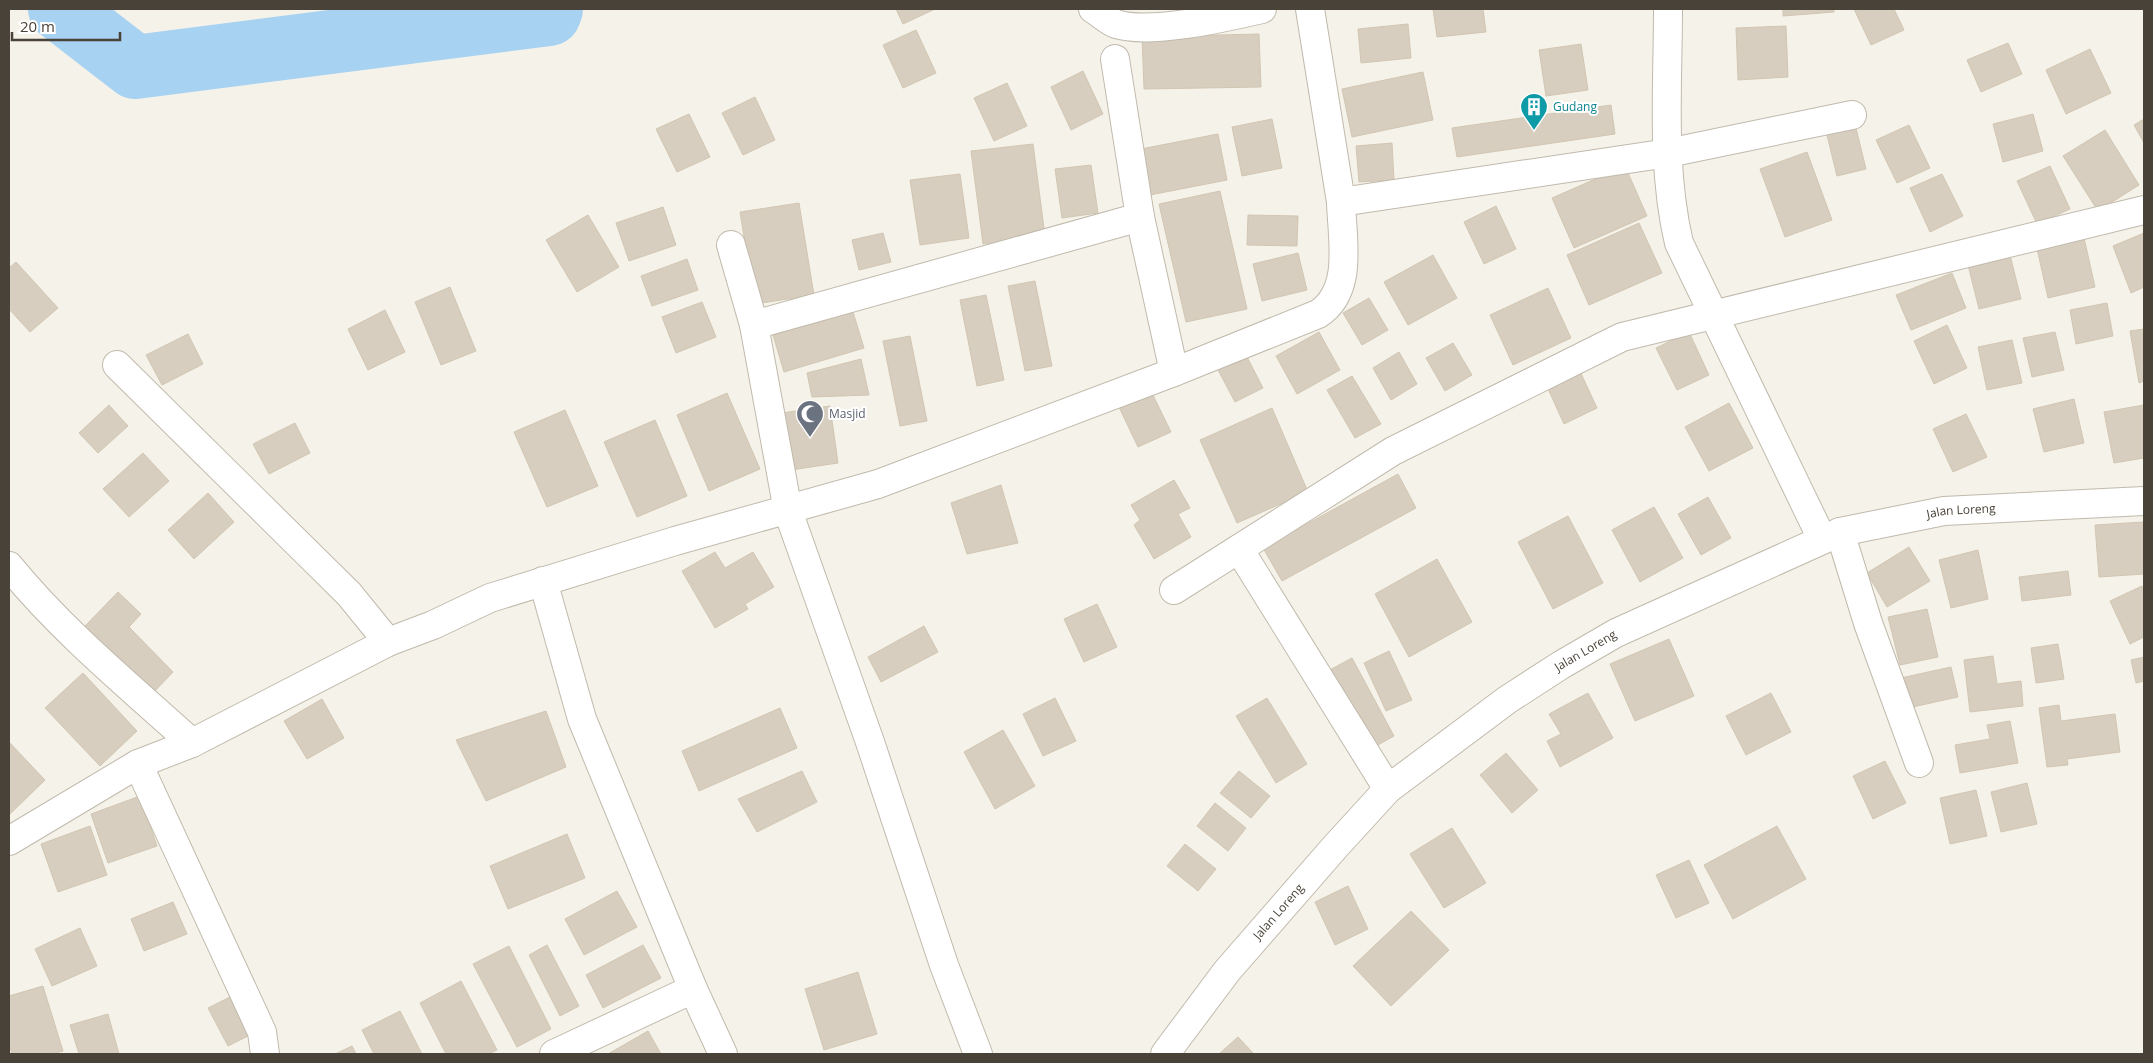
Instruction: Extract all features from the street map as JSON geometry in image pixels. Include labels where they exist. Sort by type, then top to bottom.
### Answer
[{"type":"street","points":[[1093,9],[1116,24],[1146,27],[1209,21],[1262,9]]},
{"type":"street","points":[[9,841],[138,764],[192,743],[388,642],[432,625],[490,598],[675,541],[788,511],[887,481],[1174,372],[1282,329],[1328,307],[1334,299],[1343,273],[1341,202],[1310,9]]},
{"type":"street","points":[[1668,9],[1668,153],[1673,218],[1679,243],[1714,316],[1831,536],[1868,623],[1919,763]]},
{"type":"street","points":[[1115,58],[1140,217],[1174,372]]},
{"type":"street","points":[[1341,202],[1668,153],[1852,115]]},
{"type":"street","points":[[1174,590],[1393,452],[1622,337],[2144,210]]},
{"type":"street","points":[[754,325],[1140,217]]},
{"type":"street","points":[[731,245],[754,325],[788,511],[870,742],[944,965],[978,1054]]},
{"type":"street","points":[[117,365],[349,594],[388,642]]},
{"type":"street","name":"Jalan Loreng","points":[[1165,1054],[1227,971],[1388,789],[1507,700],[1608,637],[1831,536],[1944,510],[2144,501]]},
{"type":"street","points":[[1239,549],[1388,789]]},
{"type":"street","points":[[9,566],[37,600],[108,668],[192,743]]},
{"type":"street","points":[[543,581],[582,719],[693,989],[723,1054]]},
{"type":"street","points":[[138,764],[262,1032],[265,1054]]},
{"type":"street","points":[[554,1054],[693,989]]},
{"type":"building","points":[[896,9],[935,9],[903,24]]},
{"type":"building","points":[[1433,9],[1483,9],[1486,32],[1437,37]]},
{"type":"building","points":[[1783,9],[1834,9],[1834,12],[1783,16]]},
{"type":"building","points":[[1854,9],[1894,9],[1904,30],[1871,45]]},
{"type":"building","points":[[1408,24],[1411,58],[1361,63],[1358,29]]},
{"type":"building","points":[[1786,26],[1788,77],[1738,80],[1736,28]]},
{"type":"building","points":[[916,30],[936,73],[903,88],[883,45]]},
{"type":"building","points":[[1259,34],[1261,87],[1144,89],[1142,37]]},
{"type":"building","points":[[2008,43],[2022,74],[1981,92],[1967,60]]},
{"type":"building","points":[[1581,44],[1588,90],[1546,96],[1539,50]]},
{"type":"building","points":[[2090,49],[2111,93],[2066,114],[2046,70]]},
{"type":"building","points":[[1083,71],[1103,114],[1071,130],[1051,87]]},
{"type":"building","points":[[1423,72],[1433,120],[1352,137],[1342,89]]},
{"type":"building","points":[[1007,83],[1027,126],[994,141],[974,98]]},
{"type":"building","points":[[755,97],[775,140],[743,155],[722,113]]},
{"type":"building","name":"Gudang","points":[[1611,105],[1615,134],[1457,157],[1452,128]]},
{"type":"building","points":[[689,114],[710,157],[677,172],[656,129]]},
{"type":"building","points":[[2033,114],[2043,151],[2003,162],[1993,124]]},
{"type":"building","points":[[1272,119],[1282,168],[1242,176],[1232,127]]},
{"type":"building","points":[[2144,119],[2144,143],[2134,125]]},
{"type":"building","points":[[1855,124],[1866,169],[1837,176],[1826,131]]},
{"type":"building","points":[[1909,125],[1930,168],[1897,183],[1876,140]]},
{"type":"building","points":[[2105,130],[2139,185],[2098,211],[2063,156]]},
{"type":"building","points":[[1218,134],[1227,180],[1150,195],[1141,149]]},
{"type":"building","points":[[1392,143],[1394,180],[1359,182],[1356,146]]},
{"type":"building","points":[[1033,144],[1045,236],[983,244],[971,151]]},
{"type":"building","points":[[1807,152],[1832,220],[1785,237],[1760,169]]},
{"type":"building","points":[[1091,165],[1098,213],[1062,218],[1055,169]]},
{"type":"building","points":[[1625,166],[1647,216],[1574,248],[1552,198]]},
{"type":"building","points":[[2050,166],[2070,209],[2037,224],[2017,181]]},
{"type":"building","points":[[960,174],[969,238],[920,245],[910,180]]},
{"type":"building","points":[[1942,174],[1963,216],[1930,232],[1910,188]]},
{"type":"building","points":[[1220,191],[1247,309],[1186,322],[1159,204]]},
{"type":"building","points":[[799,203],[814,295],[755,304],[740,212]]},
{"type":"building","points":[[1496,206],[1516,249],[1484,264],[1464,222]]},
{"type":"building","points":[[663,207],[676,245],[629,261],[616,223]]},
{"type":"building","points":[[588,215],[619,267],[577,292],[546,240]]},
{"type":"building","points":[[1248,215],[1298,216],[1297,246],[1247,245]]},
{"type":"building","points":[[1639,223],[1662,273],[1589,305],[1567,255]]},
{"type":"building","points":[[883,233],[891,262],[859,270],[852,240]]},
{"type":"building","points":[[2083,233],[2095,287],[2048,298],[2036,244]]},
{"type":"building","points":[[2144,233],[2144,287],[2131,293],[2113,246]]},
{"type":"building","points":[[1298,253],[1307,290],[1262,301],[1253,264]]},
{"type":"building","points":[[1433,255],[1457,298],[1408,325],[1384,282]]},
{"type":"building","points":[[2010,255],[2021,299],[1979,309],[1968,265]]},
{"type":"building","points":[[687,259],[698,290],[652,306],[641,276]]},
{"type":"building","points":[[16,262],[58,308],[30,332],[9,309],[9,268]]},
{"type":"building","points":[[1952,273],[1966,308],[1911,330],[1896,295]]},
{"type":"building","points":[[1035,281],[1052,366],[1025,371],[1008,286]]},
{"type":"building","points":[[450,287],[476,351],[441,365],[415,302]]},
{"type":"building","points":[[1548,288],[1571,338],[1513,365],[1490,315]]},
{"type":"building","points":[[986,295],[1004,380],[977,386],[960,300]]},
{"type":"building","points":[[1369,298],[1388,330],[1362,345],[1343,313]]},
{"type":"building","points":[[702,302],[716,337],[676,353],[662,317]]},
{"type":"building","points":[[2107,303],[2113,336],[2076,344],[2070,310]]},
{"type":"building","points":[[385,310],[405,352],[368,370],[348,329]]},
{"type":"building","points":[[853,312],[864,348],[784,372],[773,335]]},
{"type":"building","points":[[1947,325],[1967,368],[1934,384],[1914,341]]},
{"type":"building","points":[[2144,329],[2144,381],[2139,383],[2130,331]]},
{"type":"building","points":[[1319,332],[1340,370],[1297,394],[1276,356]]},
{"type":"building","points":[[1689,332],[1709,375],[1677,390],[1656,348]]},
{"type":"building","points":[[2055,332],[2064,370],[2032,377],[2023,338]]},
{"type":"building","points":[[188,334],[203,364],[162,385],[146,355]]},
{"type":"building","points":[[910,336],[927,421],[900,426],[883,341]]},
{"type":"building","points":[[2012,340],[2022,383],[1987,390],[1978,347]]},
{"type":"building","points":[[1453,343],[1472,375],[1445,391],[1426,358]]},
{"type":"building","points":[[1399,352],[1417,384],[1391,400],[1373,368]]},
{"type":"building","points":[[1245,353],[1263,388],[1235,402],[1217,368]]},
{"type":"building","points":[[861,359],[869,395],[812,397],[807,373]]},
{"type":"building","points":[[1577,365],[1597,408],[1564,424],[1544,380]]},
{"type":"building","points":[[1352,376],[1381,424],[1355,438],[1327,390]]},
{"type":"building","points":[[1150,389],[1171,432],[1138,447],[1118,405]]},
{"type":"building","points":[[727,393],[760,469],[709,491],[677,415]]},
{"type":"building","points":[[2074,399],[2084,443],[2044,452],[2033,409]]},
{"type":"building","points":[[1729,403],[1753,448],[1709,471],[1685,427]]},
{"type":"building","points":[[109,405],[128,426],[98,453],[79,433]]},
{"type":"building","points":[[2144,405],[2144,458],[2114,463],[2104,412]]},
{"type":"building","name":"Masjid","points":[[830,406],[838,463],[791,470],[782,413]]},
{"type":"building","points":[[1272,408],[1308,492],[1237,523],[1200,440]]},
{"type":"building","points":[[565,410],[598,486],[547,507],[514,432]]},
{"type":"building","points":[[1966,414],[1987,457],[1953,472],[1933,429]]},
{"type":"building","points":[[655,420],[687,496],[637,517],[604,442]]},
{"type":"building","points":[[295,423],[310,453],[269,474],[253,444]]},
{"type":"building","points":[[143,453],[169,481],[129,517],[103,489]]},
{"type":"building","points":[[1398,474],[1416,508],[1282,581],[1263,548]]},
{"type":"building","points":[[1174,480],[1190,508],[1178,514],[1191,537],[1154,559],[1134,525],[1140,520],[1131,505]]},
{"type":"building","points":[[1001,485],[1018,543],[967,554],[951,503]]},
{"type":"building","points":[[208,493],[234,522],[194,559],[168,530]]},
{"type":"building","points":[[1708,497],[1731,538],[1701,555],[1678,514]]},
{"type":"building","points":[[1654,507],[1683,558],[1640,582],[1612,530]]},
{"type":"building","points":[[1568,516],[1603,583],[1553,609],[1518,542]]},
{"type":"building","points":[[2144,522],[2144,574],[2099,577],[2095,525]]},
{"type":"building","points":[[1909,547],[1930,581],[1887,607],[1867,573]]},
{"type":"building","points":[[1978,550],[1988,599],[1951,608],[1939,560]]},
{"type":"building","points":[[715,552],[725,568],[753,552],[774,587],[745,604],[748,609],[715,628],[682,571]]},
{"type":"building","points":[[1437,559],[1472,622],[1409,657],[1375,594]]},
{"type":"building","points":[[2068,571],[2071,595],[2022,601],[2019,577]]},
{"type":"building","points":[[2142,586],[2144,591],[2144,637],[2130,644],[2110,601]]},
{"type":"building","points":[[118,592],[141,614],[129,627],[173,672],[152,694],[85,626]]},
{"type":"building","points":[[1097,604],[1117,647],[1084,662],[1064,619]]},
{"type":"building","points":[[1927,609],[1938,657],[1900,665],[1888,617]]},
{"type":"building","points":[[924,626],[938,652],[881,682],[868,657]]},
{"type":"building","points":[[1669,639],[1694,696],[1635,721],[1610,664]]},
{"type":"building","points":[[2058,644],[2064,679],[2036,683],[2031,648]]},
{"type":"building","points":[[1389,651],[1412,700],[1386,711],[1364,663]]},
{"type":"building","points":[[1993,656],[1997,684],[2021,681],[2023,706],[1970,712],[1964,660]]},
{"type":"building","points":[[2144,657],[2144,681],[2136,683],[2131,660]]},
{"type":"building","points":[[1352,658],[1394,736],[1369,750],[1326,672]]},
{"type":"building","points":[[1951,667],[1958,697],[1908,708],[1901,678]]},
{"type":"building","points":[[83,673],[137,731],[100,766],[45,708]]},
{"type":"building","points":[[1588,693],[1613,738],[1560,767],[1547,741],[1561,734],[1549,714]]},
{"type":"building","points":[[1771,693],[1791,732],[1746,755],[1726,716]]},
{"type":"building","points":[[1055,698],[1076,741],[1043,756],[1023,714]]},
{"type":"building","points":[[1267,698],[1307,764],[1276,783],[1236,716]]},
{"type":"building","points":[[322,699],[344,738],[307,759],[284,721]]},
{"type":"building","points":[[2059,705],[2061,721],[2115,714],[2120,752],[2067,759],[2068,765],[2047,767],[2039,708]]},
{"type":"building","points":[[780,708],[797,748],[699,791],[682,751]]},
{"type":"building","points":[[546,711],[566,767],[486,801],[456,740]]},
{"type":"building","points":[[2010,721],[2018,763],[1960,773],[1955,745],[1990,739],[1987,725]]},
{"type":"building","points":[[1003,730],[1035,786],[995,809],[964,752]]},
{"type":"building","points":[[9,742],[45,780],[9,815]]},
{"type":"building","points":[[1506,753],[1538,790],[1512,813],[1480,775]]},
{"type":"building","points":[[1885,761],[1906,803],[1873,819],[1853,776]]},
{"type":"building","points":[[802,771],[817,802],[757,832],[738,799]]},
{"type":"building","points":[[1239,771],[1270,796],[1251,818],[1220,793]]},
{"type":"building","points":[[2027,783],[2037,824],[2001,832],[1991,792]]},
{"type":"building","points":[[1976,790],[1987,836],[1950,844],[1940,798]]},
{"type":"building","points":[[140,796],[157,846],[108,863],[91,814]]},
{"type":"building","points":[[1215,803],[1246,828],[1228,851],[1197,826]]},
{"type":"building","points":[[90,826],[107,875],[58,892],[41,844]]},
{"type":"building","points":[[1777,826],[1806,879],[1733,919],[1704,865]]},
{"type":"building","points":[[1452,828],[1486,883],[1444,908],[1410,854]]},
{"type":"building","points":[[567,834],[585,878],[508,909],[490,866]]},
{"type":"building","points":[[1185,844],[1216,869],[1198,891],[1167,866]]},
{"type":"building","points":[[1689,860],[1709,903],[1676,918],[1656,875]]},
{"type":"building","points":[[1348,886],[1368,929],[1335,945],[1315,902]]},
{"type":"building","points":[[617,891],[637,927],[584,955],[565,919]]},
{"type":"building","points":[[173,902],[187,934],[144,951],[131,919]]},
{"type":"building","points":[[1411,911],[1449,950],[1391,1006],[1353,966]]},
{"type":"building","points":[[80,928],[97,966],[52,986],[35,949]]},
{"type":"building","points":[[547,945],[579,1006],[560,1016],[529,955]]},
{"type":"building","points":[[643,945],[661,978],[603,1008],[586,975]]},
{"type":"building","points":[[509,946],[551,1029],[517,1047],[473,964]]},
{"type":"building","points":[[858,972],[877,1034],[824,1050],[805,989]]},
{"type":"building","points":[[461,981],[497,1050],[488,1054],[446,1054],[420,1003]]},
{"type":"building","points":[[43,986],[63,1051],[52,1054],[12,1054],[9,1044],[9,996]]},
{"type":"building","points":[[232,996],[252,1034],[228,1046],[208,1008]]},
{"type":"building","points":[[400,1011],[422,1054],[374,1054],[362,1030]]},
{"type":"building","points":[[108,1014],[119,1054],[79,1054],[70,1025]]},
{"type":"building","points":[[648,1031],[661,1054],[608,1054]]},
{"type":"building","points":[[1238,1037],[1254,1054],[1219,1054]]},
{"type":"building","points":[[352,1046],[356,1054],[335,1054]]},
{"type":"waterway","points":[[60,9],[135,67],[549,14],[551,9]]},
{"type":"place","name":"Gudang","points":[[1534,131]]},
{"type":"place","name":"Masjid","points":[[810,438]]}]
